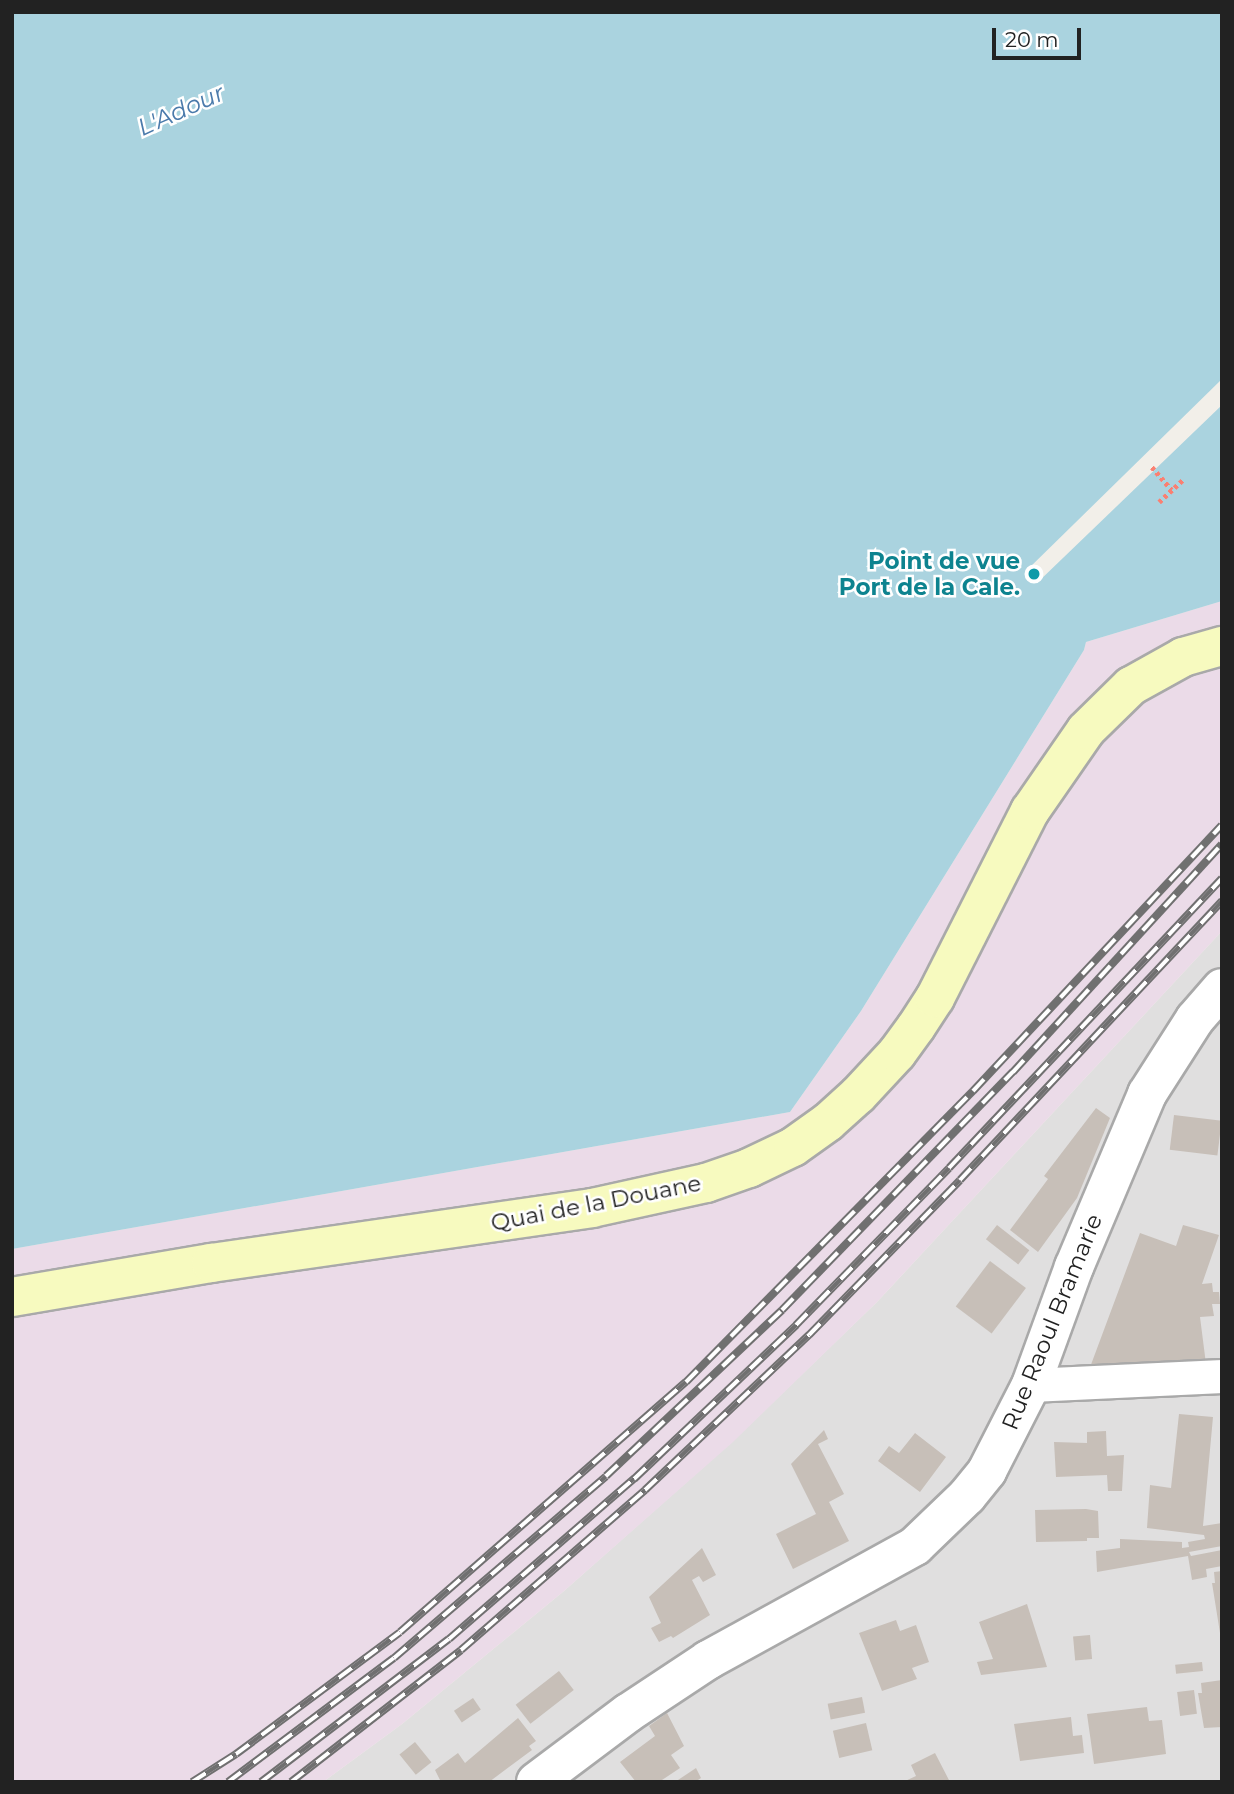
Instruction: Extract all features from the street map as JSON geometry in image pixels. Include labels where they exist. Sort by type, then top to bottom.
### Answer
[{"type":"main road","name":"Quai de la Douane","points":[[12,1297],[212,1263],[592,1208],[706,1183],[749,1168],[793,1147],[828,1122],[858,1095],[897,1053],[916,1027],[935,998],[1030,811],[1086,730],[1131,686],[1183,657],[1222,646]]},
{"type":"street","name":"Rue Raoul Bramarie","points":[[536,1782],[697,1666],[915,1546],[952,1512],[987,1471],[1031,1385],[1079,1255],[1147,1094],[1195,1019],[1222,988]]},
{"type":"street","points":[[1031,1385],[1222,1376]]},
{"type":"path","points":[[1152,467],[1172,490]]},
{"type":"path","points":[[1159,502],[1184,479]]},
{"type":"shaded area","points":[[1222,601],[1222,931],[877,1302],[733,1442],[564,1591],[402,1724],[323,1782],[12,1782],[12,1249],[790,1112],[861,1011],[1084,650],[1086,642]]},
{"type":"shaded area","points":[[1222,931],[1222,1782],[323,1782],[402,1724],[564,1591],[733,1441],[877,1302]]},
{"type":"water","name":"L'Adour","points":[[12,12],[1222,12],[1222,379],[1025,572],[1037,583],[1222,405],[1222,601],[1086,642],[1084,650],[861,1011],[790,1112],[12,1249]]},
{"type":"building","points":[[1096,1108],[1110,1118],[1077,1198],[1038,1252],[1010,1230],[1048,1179],[1044,1176]]},
{"type":"building","points":[[1174,1115],[1222,1121],[1217,1156],[1170,1150]]},
{"type":"building","points":[[997,1225],[1029,1250],[1018,1264],[986,1239]]},
{"type":"building","points":[[1183,1225],[1219,1235],[1202,1284],[1212,1283],[1213,1292],[1219,1292],[1220,1304],[1212,1304],[1214,1316],[1200,1317],[1206,1364],[1089,1370],[1140,1233],[1176,1246]]},
{"type":"building","points":[[990,1261],[1026,1288],[992,1334],[956,1307]]},
{"type":"building","points":[[1179,1414],[1213,1417],[1203,1526],[1222,1523],[1222,1546],[1189,1552],[1191,1556],[1222,1550],[1222,1566],[1206,1569],[1207,1577],[1192,1580],[1188,1556],[1097,1572],[1096,1551],[1120,1548],[1120,1539],[1182,1542],[1182,1548],[1189,1547],[1188,1542],[1205,1539],[1204,1535],[1147,1528],[1150,1485],[1171,1488]]},
{"type":"building","points":[[824,1430],[828,1439],[818,1444],[844,1494],[829,1502],[849,1541],[793,1569],[776,1534],[816,1514],[791,1464]]},
{"type":"building","points":[[1106,1431],[1107,1456],[1124,1455],[1122,1491],[1108,1491],[1107,1475],[1056,1477],[1054,1442],[1087,1443],[1087,1432]]},
{"type":"building","points":[[915,1433],[946,1457],[920,1492],[878,1461],[889,1446],[899,1453]]},
{"type":"building","points":[[1035,1510],[1098,1511],[1099,1538],[1087,1538],[1087,1541],[1036,1542]]},
{"type":"building","points":[[702,1548],[716,1575],[703,1582],[699,1576],[692,1580],[710,1615],[673,1638],[671,1636],[659,1642],[651,1628],[661,1623],[649,1597]]},
{"type":"building","points":[[1222,1571],[1220,1633],[1212,1583],[1215,1583],[1214,1572]]},
{"type":"building","points":[[1027,1604],[1047,1667],[981,1675],[977,1662],[993,1659],[979,1622]]},
{"type":"building","points":[[896,1620],[900,1631],[916,1625],[929,1662],[912,1668],[917,1679],[882,1691],[859,1633]]},
{"type":"building","points":[[1090,1635],[1092,1659],[1075,1660],[1073,1636]]},
{"type":"building","points":[[1202,1662],[1203,1671],[1176,1674],[1175,1665]]},
{"type":"building","points":[[559,1671],[574,1690],[530,1724],[516,1705]]},
{"type":"building","points":[[1222,1680],[1222,1727],[1204,1728],[1198,1693],[1202,1693],[1201,1683]]},
{"type":"building","points":[[1194,1690],[1197,1714],[1180,1716],[1177,1692]]},
{"type":"building","points":[[862,1697],[865,1713],[831,1719],[828,1704]]},
{"type":"building","points":[[473,1698],[481,1710],[462,1722],[454,1711]]},
{"type":"building","points":[[1147,1707],[1149,1721],[1162,1720],[1166,1754],[1094,1764],[1087,1714]]},
{"type":"building","points":[[667,1713],[684,1746],[671,1755],[680,1768],[659,1782],[636,1782],[620,1762],[655,1736],[649,1726]]},
{"type":"building","points":[[1071,1717],[1073,1736],[1082,1735],[1084,1753],[1020,1761],[1014,1724]]},
{"type":"building","points":[[518,1718],[536,1741],[529,1746],[532,1750],[489,1782],[441,1782],[435,1770],[458,1753],[465,1763]]},
{"type":"building","points":[[866,1723],[872,1750],[839,1758],[833,1731]]},
{"type":"building","points":[[415,1742],[431,1762],[416,1775],[399,1755]]},
{"type":"building","points":[[935,1753],[950,1782],[903,1782],[916,1776],[911,1765]]},
{"type":"building","points":[[696,1768],[701,1778],[695,1782],[675,1782]]},
{"type":"railway","points":[[192,1782],[236,1754],[400,1632],[686,1382],[973,1091],[1222,825]]},
{"type":"railway","points":[[228,1782],[394,1658],[606,1476],[782,1310],[1013,1072],[1222,844]]},
{"type":"railway","points":[[261,1782],[449,1639],[634,1479],[796,1325],[949,1168],[1222,878]]},
{"type":"railway","points":[[291,1782],[461,1650],[645,1490],[809,1335],[960,1180],[1222,901]]},
{"type":"place","name":"Point de vue Port de la Cale.","points":[[1034,574]]}]
